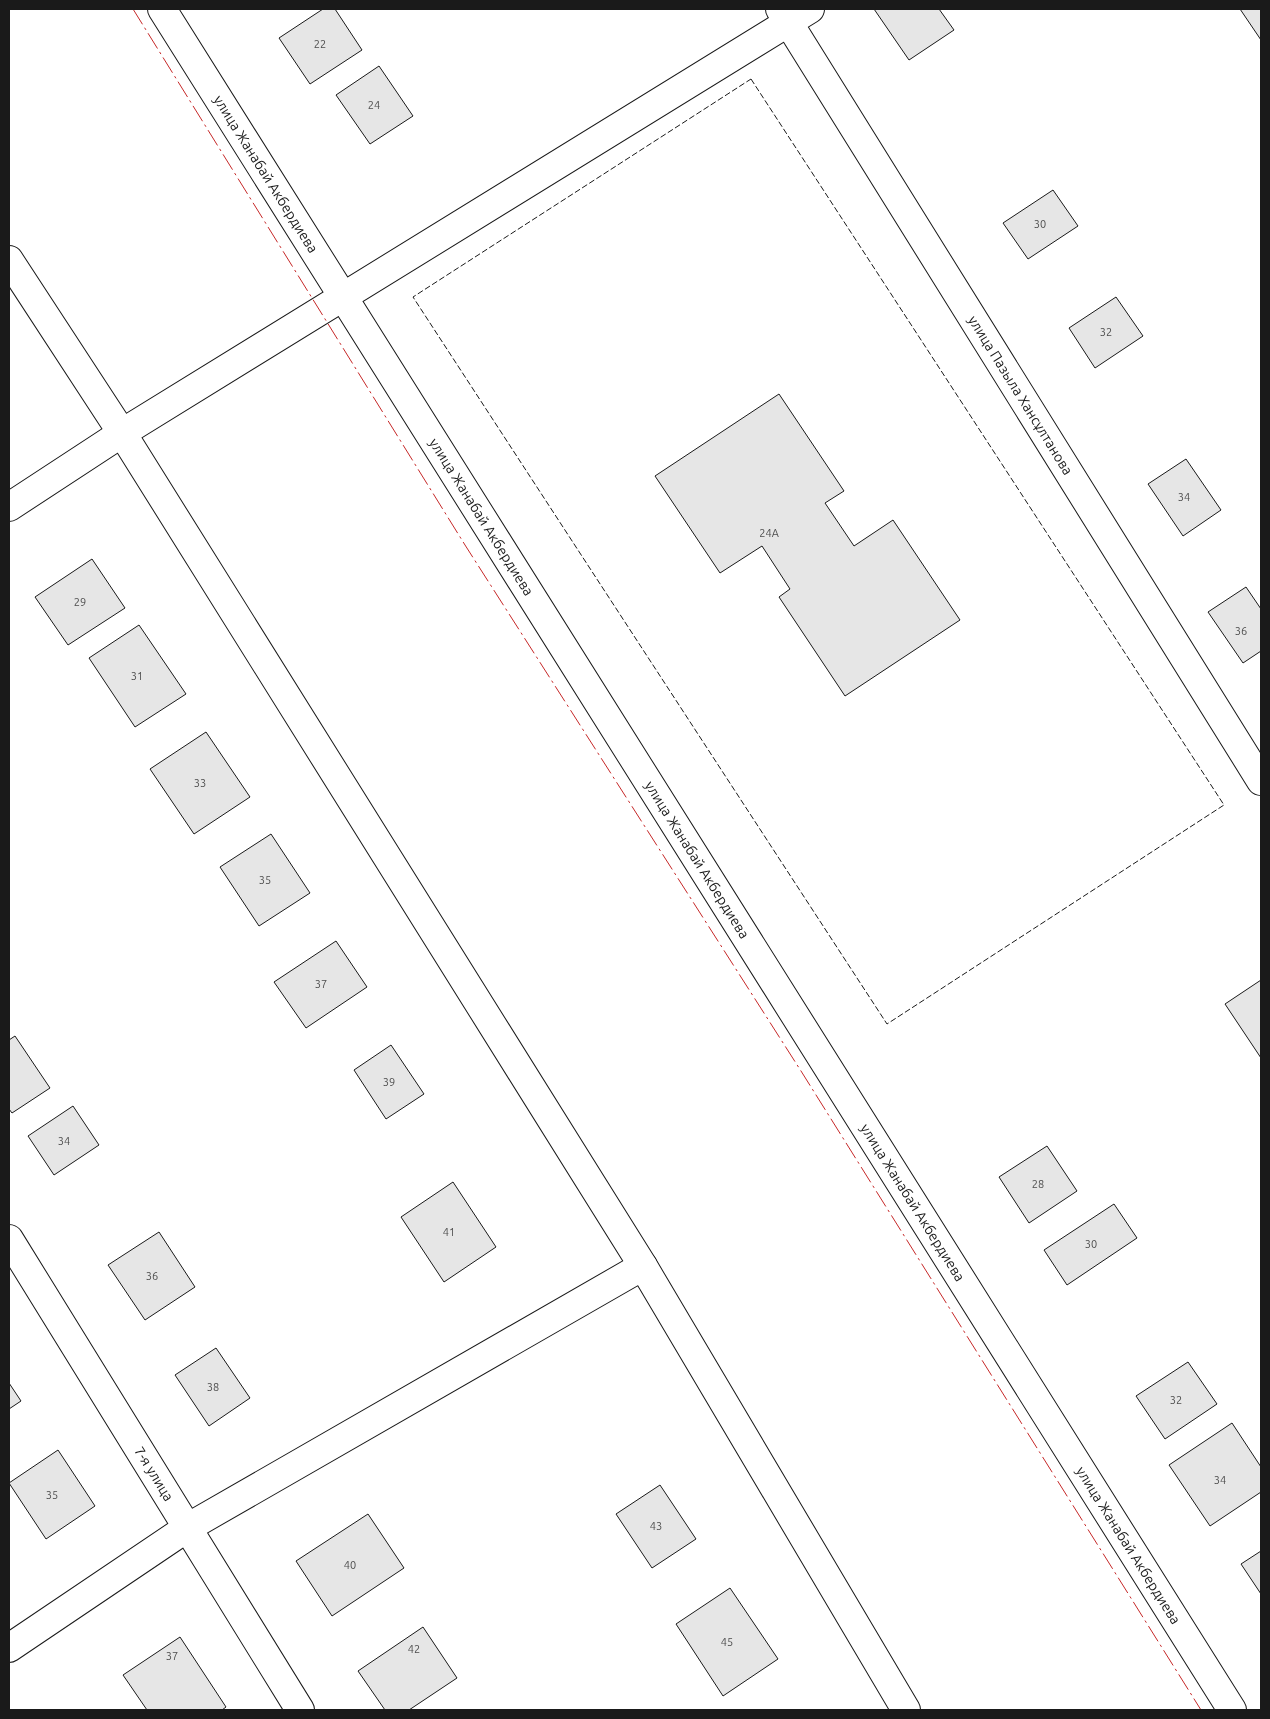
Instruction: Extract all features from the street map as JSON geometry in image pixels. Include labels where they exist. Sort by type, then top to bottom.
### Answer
[{"type":"street","name":"улица Жанабай Акбердиева","points":[[162,9],[1232,1710]]},
{"type":"street","points":[[9,507],[122,433],[343,298],[793,13]]},
{"type":"street","name":"улица Пазыла Хансұлтанова","points":[[793,13],[1261,781]]},
{"type":"street","points":[[9,260],[122,433],[643,1266],[906,1710]]},
{"type":"street","name":"7-я улица","points":[[9,1239],[300,1710]]},
{"type":"street","points":[[9,1648],[187,1528],[643,1266]]},
{"type":"building","points":[[323,9],[335,9],[362,50],[310,84],[279,38]]},
{"type":"building","points":[[874,9],[939,9],[954,30],[909,60]]},
{"type":"building","points":[[1240,9],[1261,9],[1261,40]]},
{"type":"building","points":[[379,66],[413,116],[370,144],[336,95]]},
{"type":"building","points":[[1053,190],[1078,226],[1028,259],[1003,223]]},
{"type":"building","points":[[1116,297],[1143,336],[1095,368],[1069,328]]},
{"type":"building","points":[[779,394],[844,491],[825,503],[854,546],[893,520],[960,620],[845,696],[779,597],[790,589],[762,546],[720,573],[655,476]]},
{"type":"building","points":[[1186,459],[1221,510],[1183,536],[1148,484]]},
{"type":"building","points":[[92,559],[125,608],[68,645],[35,597]]},
{"type":"building","points":[[1246,587],[1261,609],[1261,651],[1243,663],[1208,612]]},
{"type":"building","points":[[139,625],[186,694],[135,727],[89,658]]},
{"type":"building","points":[[206,732],[250,797],[194,834],[150,769]]},
{"type":"building","points":[[271,834],[310,893],[259,926],[220,867]]},
{"type":"building","points":[[336,941],[367,987],[306,1028],[274,982]]},
{"type":"building","points":[[1261,980],[1261,1058],[1225,1004]]},
{"type":"building","points":[[15,1036],[50,1088],[12,1113],[9,1109],[9,1040]]},
{"type":"building","points":[[391,1045],[424,1094],[386,1119],[354,1070]]},
{"type":"building","points":[[73,1106],[99,1145],[54,1175],[28,1136]]},
{"type":"building","points":[[1047,1146],[1077,1191],[1029,1223],[999,1177]]},
{"type":"building","points":[[453,1182],[496,1247],[444,1282],[401,1217]]},
{"type":"building","points":[[1114,1204],[1137,1238],[1067,1285],[1044,1250]]},
{"type":"building","points":[[159,1232],[195,1287],[145,1320],[108,1265]]},
{"type":"building","points":[[216,1348],[250,1398],[209,1426],[175,1375]]},
{"type":"building","points":[[1188,1362],[1217,1404],[1165,1439],[1136,1396]]},
{"type":"building","points":[[9,1383],[21,1401],[9,1409]]},
{"type":"building","points":[[1232,1423],[1261,1467],[1261,1492],[1210,1526],[1169,1465]]},
{"type":"building","points":[[58,1450],[95,1506],[46,1539],[9,1483]]},
{"type":"building","points":[[660,1485],[696,1539],[652,1568],[616,1514]]},
{"type":"building","points":[[368,1514],[404,1568],[332,1616],[296,1561]]},
{"type":"building","points":[[1261,1551],[1261,1594],[1241,1564]]},
{"type":"building","points":[[730,1588],[778,1659],[723,1696],[676,1624]]},
{"type":"building","points":[[423,1627],[457,1678],[409,1710],[385,1710],[358,1671]]},
{"type":"building","points":[[180,1637],[226,1707],[222,1710],[147,1710],[123,1675]]},
{"type":"fence","points":[[751,79],[1224,805],[887,1024],[413,297],[751,79]]},
{"type":"power","points":[[133,9],[465,545],[801,1071],[1201,1710]]}]
